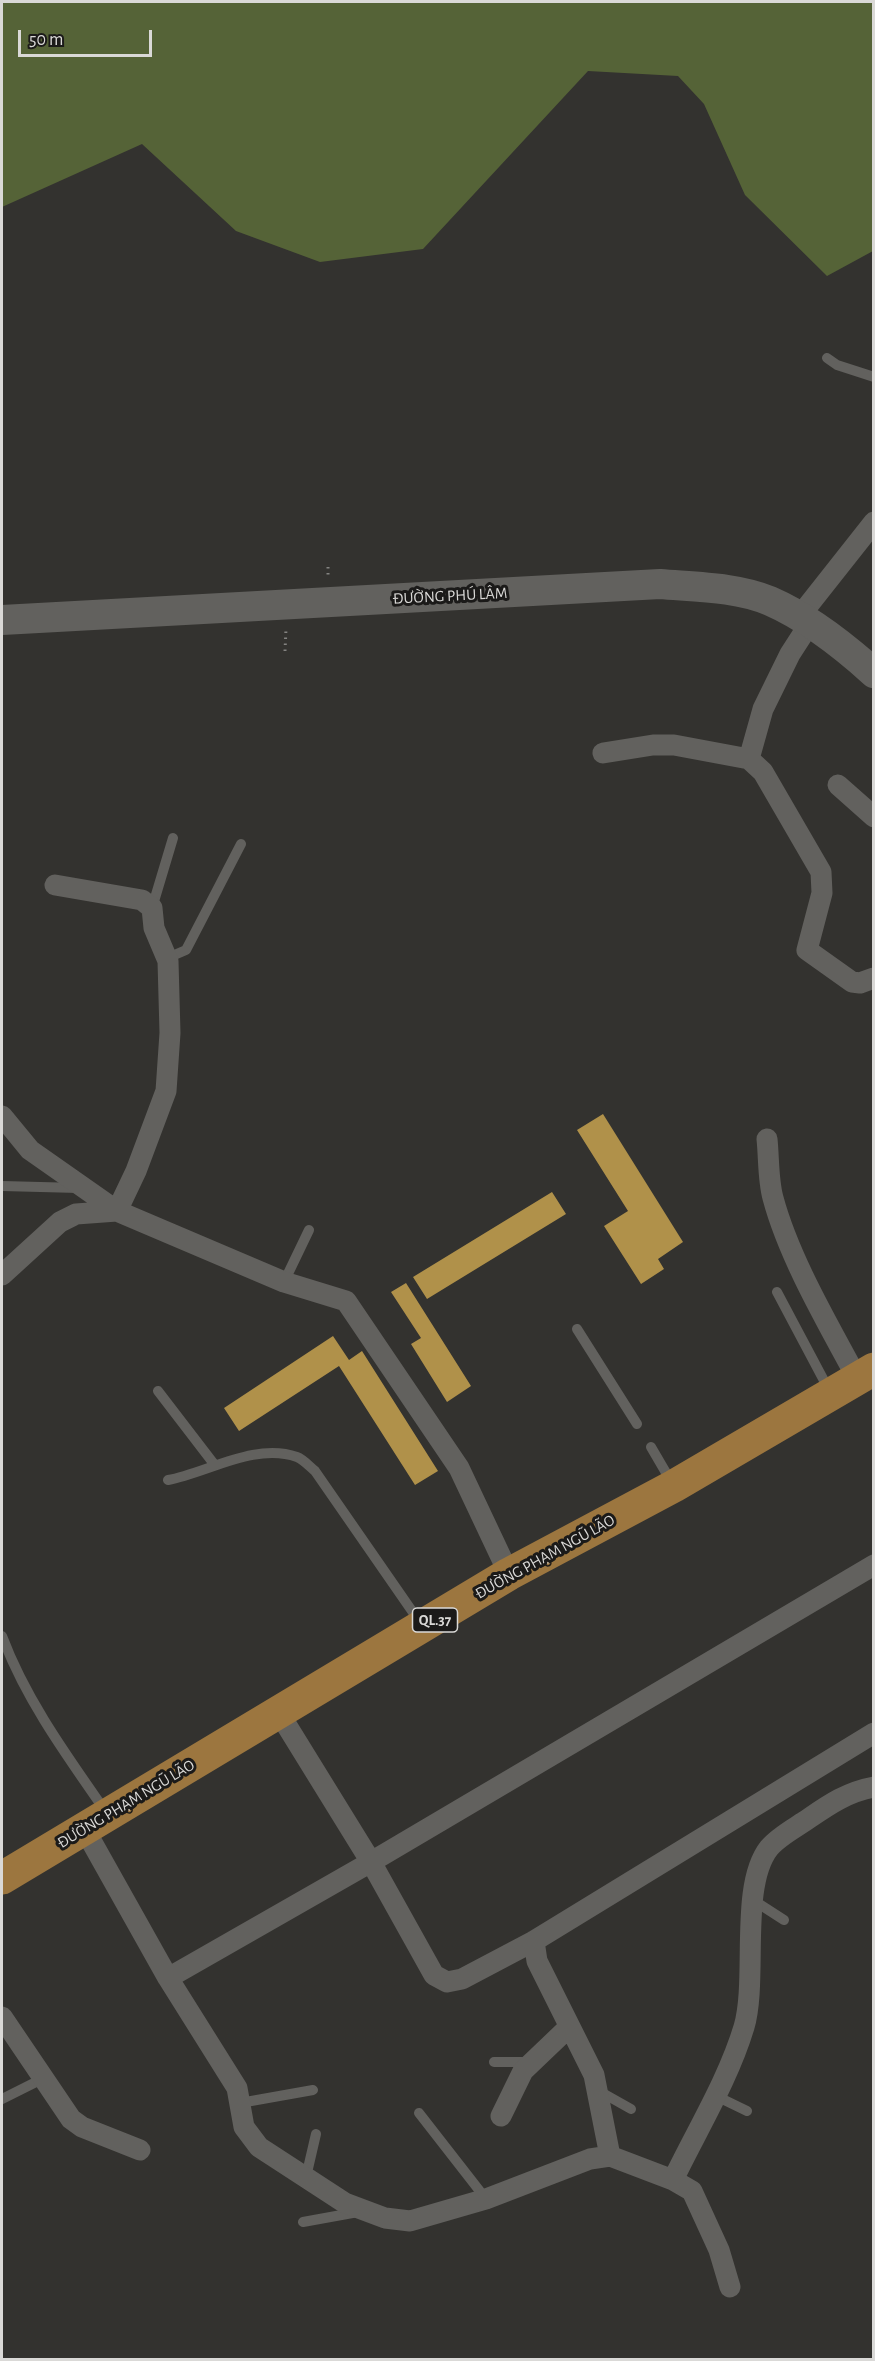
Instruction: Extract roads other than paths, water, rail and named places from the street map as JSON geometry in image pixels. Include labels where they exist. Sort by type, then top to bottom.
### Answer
[{"type":"highway","name":"ĐƯỜNG PHẠM NGŨ LÃO","points":[[2,1878],[509,1575],[674,1486],[854,1380]]},
{"type":"main road","name":"ĐƯỜNG PHÚ LÂM","points":[[2,620],[660,584],[723,590],[769,601],[804,620],[848,650],[873,673]]},
{"type":"street","points":[[749,759],[763,709],[804,620],[873,522]]},
{"type":"street","points":[[603,753],[653,745],[674,745],[749,759],[763,772],[821,872],[822,893],[807,950],[852,982],[860,983],[873,978]]},
{"type":"street","points":[[838,785],[870,808]]},
{"type":"street","points":[[55,885],[142,900],[152,908],[154,928],[166,954],[170,1033],[166,1091],[136,1171],[117,1211]]},
{"type":"street","points":[[2,1116],[30,1150],[117,1211],[284,1282],[346,1301],[459,1468],[509,1575]]},
{"type":"street","points":[[766,1139],[772,1197],[782,1224],[854,1380]]},
{"type":"street","points":[[2,1275],[60,1222],[76,1214],[117,1211]]},
{"type":"street","points":[[168,1978],[371,1862],[873,1565]]},
{"type":"street","points":[[279,1713],[371,1862],[434,1975],[447,1982],[462,1979],[534,1941],[873,1733]]},
{"type":"street","points":[[673,2180],[714,2095],[744,2025],[753,1900],[760,1865],[768,1849],[777,1840],[836,1799],[850,1792],[873,1787]]},
{"type":"street","points":[[96,1822],[168,1978],[237,2088],[244,2127],[251,2139],[291,2170],[361,2211],[385,2218],[410,2221],[486,2199],[590,2159],[610,2156],[687,2186],[695,2196],[718,2250],[730,2287]]},
{"type":"street","points":[[534,1941],[537,1961],[568,2028],[594,2075],[599,2091],[610,2156]]},
{"type":"street","points":[[2,2018],[71,2120],[82,2127],[140,2150]]},
{"type":"street","points":[[501,2116],[523,2071],[568,2028]]},
{"type":"lane","points":[[827,358],[837,365],[873,377]]},
{"type":"lane","points":[[152,908],[173,838]]},
{"type":"lane","points":[[166,954],[172,956],[186,950],[241,844]]},
{"type":"lane","points":[[2,1186],[85,1189]]},
{"type":"lane","points":[[284,1282],[309,1230]]},
{"type":"lane","points":[[777,1292],[854,1380]]},
{"type":"lane","points":[[577,1329],[637,1424]]},
{"type":"lane","points":[[158,1391],[214,1464]]},
{"type":"lane","points":[[651,1447],[674,1486]]},
{"type":"lane","points":[[168,1480],[182,1478],[214,1464],[274,1454],[298,1457],[315,1471],[423,1627]]},
{"type":"lane","points":[[2,1636],[9,1655],[54,1737],[96,1822]]},
{"type":"lane","points":[[753,1900],[784,1920]]},
{"type":"lane","points":[[494,2062],[531,2062]]},
{"type":"lane","points":[[2,2099],[44,2078]]},
{"type":"lane","points":[[240,2103],[313,2090]]},
{"type":"lane","points":[[599,2091],[631,2109]]},
{"type":"lane","points":[[714,2095],[747,2111]]},
{"type":"lane","points":[[419,2113],[486,2199]]},
{"type":"lane","points":[[306,2177],[316,2134]]},
{"type":"lane","points":[[303,2222],[361,2211]]}]
